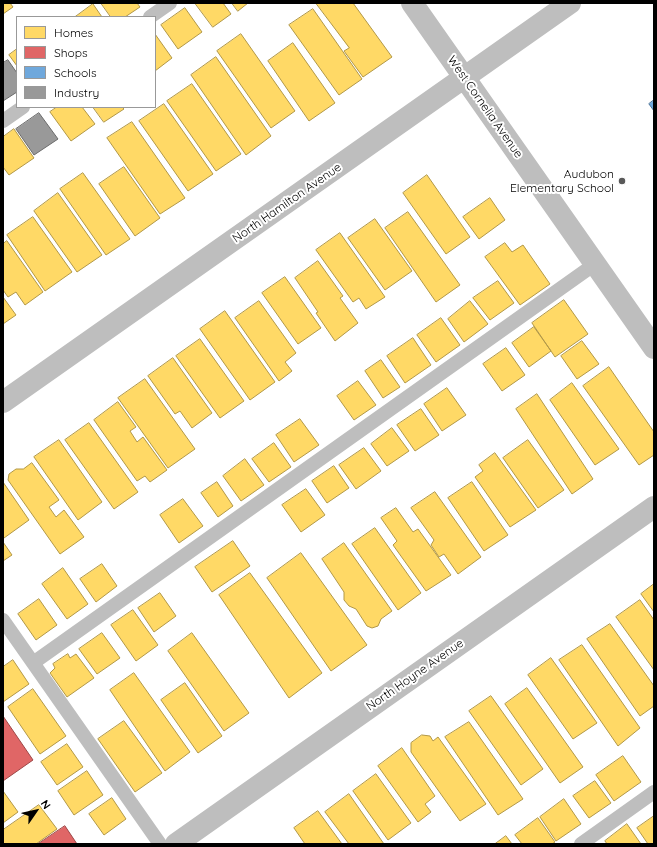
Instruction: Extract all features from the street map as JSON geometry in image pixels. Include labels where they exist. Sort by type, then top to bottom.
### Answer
[{"type":"street","name":"West Cornelia Avenue","points":[[412,3],[654,348]]},
{"type":"street","name":"North Hamilton Avenue","points":[[3,402],[570,3]]},
{"type":"street","name":"North Hoyne Avenue","points":[[176,844],[654,507]]},
{"type":"lane","points":[[151,16],[170,3]]},
{"type":"lane","points":[[3,121],[22,108]]},
{"type":"lane","points":[[33,663],[595,264]]},
{"type":"lane","points":[[3,620],[160,844]]},
{"type":"lane","points":[[581,844],[654,792]]},
{"type":"building: Homes","points":[[3,3],[10,3],[13,7],[3,14]]},
{"type":"building: Homes","points":[[101,3],[137,3],[140,7],[126,16],[110,16]]},
{"type":"building: Homes","points":[[195,3],[223,3],[231,14],[213,27]]},
{"type":"building: Homes","points":[[232,3],[248,3],[238,11]]},
{"type":"building: Homes","points":[[316,3],[353,3],[392,57],[363,77],[344,51],[349,48]]},
{"type":"building: Homes","points":[[93,4],[101,16],[76,16]]},
{"type":"building: Homes","points":[[185,8],[202,32],[178,49],[161,25]]},
{"type":"building: Homes","points":[[313,9],[362,79],[339,95],[289,25]]},
{"type":"building: Homes","points":[[241,34],[295,111],[271,128],[217,51]]},
{"type":"building: Homes","points":[[156,35],[172,58],[156,70]]},
{"type":"building: Homes","points":[[293,43],[335,103],[309,121],[268,61]]},
{"type":"building: Homes","points":[[16,50],[16,65],[9,55]]},
{"type":"building: Homes","points":[[216,57],[271,136],[246,155],[191,75]]},
{"type":"building: Homes","points":[[192,84],[241,154],[216,171],[167,101]]},
{"type":"building: Homes","points":[[164,104],[213,174],[188,191],[139,121]]},
{"type":"building: Homes","points":[[56,108],[83,108],[95,124],[71,141],[50,112]]},
{"type":"building: Homes","points":[[94,108],[124,109],[104,122]]},
{"type":"building: Homes","points":[[132,122],[185,198],[160,214],[107,138]]},
{"type":"building: Homes","points":[[14,129],[34,158],[9,175],[3,167],[3,137]]},
{"type":"building: Homes","points":[[124,167],[160,218],[135,236],[99,184]]},
{"type":"building: Homes","points":[[83,173],[130,239],[106,255],[60,189]]},
{"type":"building: Homes","points":[[427,175],[470,237],[446,254],[403,193]]},
{"type":"building: Homes","points":[[58,193],[102,255],[77,272],[34,211]]},
{"type":"building: Homes","points":[[490,198],[505,220],[479,239],[463,217]]},
{"type":"building: Homes","points":[[408,212],[460,285],[436,302],[385,228]]},
{"type":"building: Homes","points":[[33,217],[72,272],[45,291],[7,235]]},
{"type":"building: Homes","points":[[375,219],[412,271],[385,290],[348,238]]},
{"type":"building: Homes","points":[[340,233],[385,297],[366,309],[359,298],[353,302],[316,250]]},
{"type":"building: Homes","points":[[7,241],[43,292],[25,305],[16,292],[8,297],[3,290],[3,244]]},
{"type":"building: Homes","points":[[505,243],[512,252],[523,245],[550,284],[520,305],[485,257]]},
{"type":"building: Homes","points":[[318,261],[343,296],[340,298],[358,323],[335,341],[295,278]]},
{"type":"building: Homes","points":[[285,277],[321,328],[298,344],[262,293]]},
{"type":"building: Homes","points":[[498,281],[514,303],[490,320],[473,298]]},
{"type":"building: Homes","points":[[3,297],[16,315],[3,324]]},
{"type":"building: Homes","points":[[564,300],[588,334],[555,357],[532,323]]},
{"type":"building: Homes","points":[[259,301],[296,353],[285,362],[292,371],[279,381],[235,318]]},
{"type":"building: Homes","points":[[470,301],[488,324],[464,342],[448,319]]},
{"type":"building: Homes","points":[[225,311],[275,382],[250,400],[200,329]]},
{"type":"building: Homes","points":[[441,318],[460,345],[436,362],[417,335]]},
{"type":"building: Homes","points":[[534,327],[551,351],[529,367],[512,343]]},
{"type":"building: Homes","points":[[413,338],[431,365],[405,383],[387,356]]},
{"type":"building: Homes","points":[[200,339],[244,401],[220,418],[176,356]]},
{"type":"building: Homes","points":[[582,341],[599,364],[577,379],[561,356]]},
{"type":"building: Homes","points":[[506,348],[525,375],[502,391],[483,364]]},
{"type":"building: Homes","points":[[173,358],[212,413],[192,428],[180,411],[175,414],[148,376]]},
{"type":"building: Homes","points":[[381,360],[400,387],[383,398],[365,371]]},
{"type":"building: Homes","points":[[609,367],[654,432],[654,455],[639,465],[583,386]]},
{"type":"building: Homes","points":[[145,379],[195,449],[168,468],[118,398]]},
{"type":"building: Homes","points":[[358,381],[376,405],[354,420],[337,396]]},
{"type":"building: Homes","points":[[572,383],[619,449],[595,465],[550,400]]},
{"type":"building: Homes","points":[[447,388],[466,415],[442,431],[424,404]]},
{"type":"building: Homes","points":[[537,394],[593,479],[572,494],[516,409]]},
{"type":"building: Homes","points":[[118,402],[136,427],[130,431],[137,442],[143,437],[167,470],[150,482],[145,476],[137,481],[94,420]]},
{"type":"building: Homes","points":[[421,409],[439,435],[415,451],[397,425]]},
{"type":"building: Homes","points":[[300,419],[319,445],[294,462],[276,435]]},
{"type":"building: Homes","points":[[89,423],[138,492],[114,509],[65,440]]},
{"type":"building: Homes","points":[[392,428],[409,451],[387,466],[371,444]]},
{"type":"building: Homes","points":[[59,440],[102,502],[78,520],[34,457]]},
{"type":"building: Homes","points":[[528,440],[564,490],[538,508],[503,458]]},
{"type":"building: Homes","points":[[274,443],[291,467],[269,482],[252,459]]},
{"type":"building: Homes","points":[[364,448],[381,471],[356,489],[339,465]]},
{"type":"building: Homes","points":[[495,453],[536,510],[510,527],[475,477],[483,471],[479,465]]},
{"type":"building: Homes","points":[[245,459],[264,485],[241,501],[223,476]]},
{"type":"building: Homes","points":[[32,463],[59,500],[49,507],[56,517],[64,510],[84,537],[60,554],[8,480],[9,474],[16,469],[23,469]]},
{"type":"building: Homes","points":[[334,466],[349,488],[327,503],[312,481]]},
{"type":"building: Homes","points":[[3,482],[29,520],[4,538],[3,536]]},
{"type":"building: Homes","points":[[217,482],[233,506],[218,517],[201,493]]},
{"type":"building: Homes","points":[[472,482],[508,535],[484,551],[448,498]]},
{"type":"building: Homes","points":[[306,489],[325,515],[301,532],[282,505]]},
{"type":"building: Homes","points":[[435,492],[481,557],[458,574],[444,554],[439,557],[431,545],[434,540],[411,508]]},
{"type":"building: Homes","points":[[183,499],[203,526],[179,543],[160,515]]},
{"type":"building: Homes","points":[[396,508],[413,532],[418,529],[451,575],[426,591],[393,545],[397,541],[381,518]]},
{"type":"building: Homes","points":[[375,528],[421,593],[398,610],[352,544]]},
{"type":"building: Homes","points":[[233,541],[250,566],[212,592],[195,567]]},
{"type":"building: Homes","points":[[3,542],[12,555],[3,561]]},
{"type":"building: Homes","points":[[344,543],[392,611],[381,619],[378,626],[372,628],[367,626],[356,609],[349,606],[344,600],[344,592],[322,559]]},
{"type":"building: Homes","points":[[301,553],[367,645],[331,671],[267,578]]},
{"type":"building: Homes","points":[[102,564],[117,586],[96,602],[80,579]]},
{"type":"building: Homes","points":[[63,568],[88,604],[67,619],[42,584]]},
{"type":"building: Homes","points":[[250,573],[322,673],[289,698],[219,595]]},
{"type":"building: Homes","points":[[654,584],[654,612],[641,594]]},
{"type":"building: Homes","points":[[160,593],[176,616],[154,632],[138,608]]},
{"type":"building: Homes","points":[[39,599],[57,625],[36,640],[18,614]]},
{"type":"building: Homes","points":[[640,600],[654,620],[654,670],[616,617]]},
{"type":"building: Homes","points":[[133,610],[158,645],[136,661],[111,625]]},
{"type":"building: Homes","points":[[610,624],[654,686],[654,706],[640,716],[587,639]]},
{"type":"building: Homes","points":[[102,633],[120,658],[97,674],[79,649]]},
{"type":"building: Homes","points":[[192,633],[249,713],[224,731],[168,651]]},
{"type":"building: Homes","points":[[582,645],[640,728],[618,746],[559,660]]},
{"type":"building: Homes","points":[[68,654],[70,658],[76,654],[94,678],[67,697],[50,673],[55,668],[53,664]]},
{"type":"building: Homes","points":[[551,658],[597,723],[573,739],[528,675]]},
{"type":"building: Homes","points":[[13,660],[29,684],[3,702],[3,667]]},
{"type":"building: Homes","points":[[134,673],[190,752],[165,771],[110,690]]},
{"type":"building: Homes","points":[[185,683],[222,736],[198,753],[161,700]]},
{"type":"building: Homes","points":[[527,688],[583,767],[560,783],[505,704]]},
{"type":"building: Homes","points":[[33,689],[66,736],[40,754],[8,707]]},
{"type":"building: Homes","points":[[491,696],[543,769],[521,785],[469,711]]},
{"type":"building: Homes","points":[[124,721],[162,773],[135,792],[98,739]]},
{"type":"building: Homes","points":[[469,722],[523,799],[498,815],[445,737]]},
{"type":"building: Homes","points":[[422,735],[430,736],[433,741],[438,737],[486,804],[460,821],[411,752],[411,743]]},
{"type":"building: Homes","points":[[67,744],[83,767],[57,785],[41,762]]},
{"type":"building: Homes","points":[[402,748],[435,796],[425,804],[431,812],[418,822],[378,766]]},
{"type":"building: Homes","points":[[623,756],[641,782],[614,801],[596,775]]},
{"type":"building: Homes","points":[[87,771],[103,795],[74,815],[58,791]]},
{"type":"building: Homes","points":[[376,774],[411,823],[388,840],[353,791]]},
{"type":"building: Homes","points":[[595,781],[611,803],[589,818],[573,796]]},
{"type":"building: Homes","points":[[3,791],[18,812],[3,823]]},
{"type":"building: Homes","points":[[349,794],[384,844],[349,844],[325,812]]},
{"type":"building: Homes","points":[[112,798],[126,819],[104,835],[89,814]]},
{"type":"building: Homes","points":[[564,799],[581,824],[556,841],[540,817]]},
{"type":"building: Homes","points":[[39,805],[57,829],[36,844],[3,844],[3,830]]},
{"type":"building: Homes","points":[[318,811],[342,844],[305,844],[294,828]]},
{"type":"building: Homes","points":[[654,816],[654,844],[648,844],[637,828]]},
{"type":"building: Homes","points":[[538,818],[555,842],[552,844],[522,844],[515,835]]},
{"type":"building: Homes","points":[[627,824],[641,844],[607,844],[605,841]]},
{"type":"building: Homes","points":[[506,836],[512,844],[495,844]]},
{"type":"building: Shops","points":[[3,716],[33,760],[3,781]]},
{"type":"building: Shops","points":[[65,826],[77,844],[38,844]]},
{"type":"building: Schools","points":[[654,100],[654,111],[649,104]]},
{"type":"building: Industry","points":[[8,60],[16,72],[16,93],[3,101],[3,63]]},
{"type":"building: Industry","points":[[39,113],[58,139],[34,155],[16,129]]},
{"type":"place","name":"Audubon Elementary School","points":[[622,181]]}]
